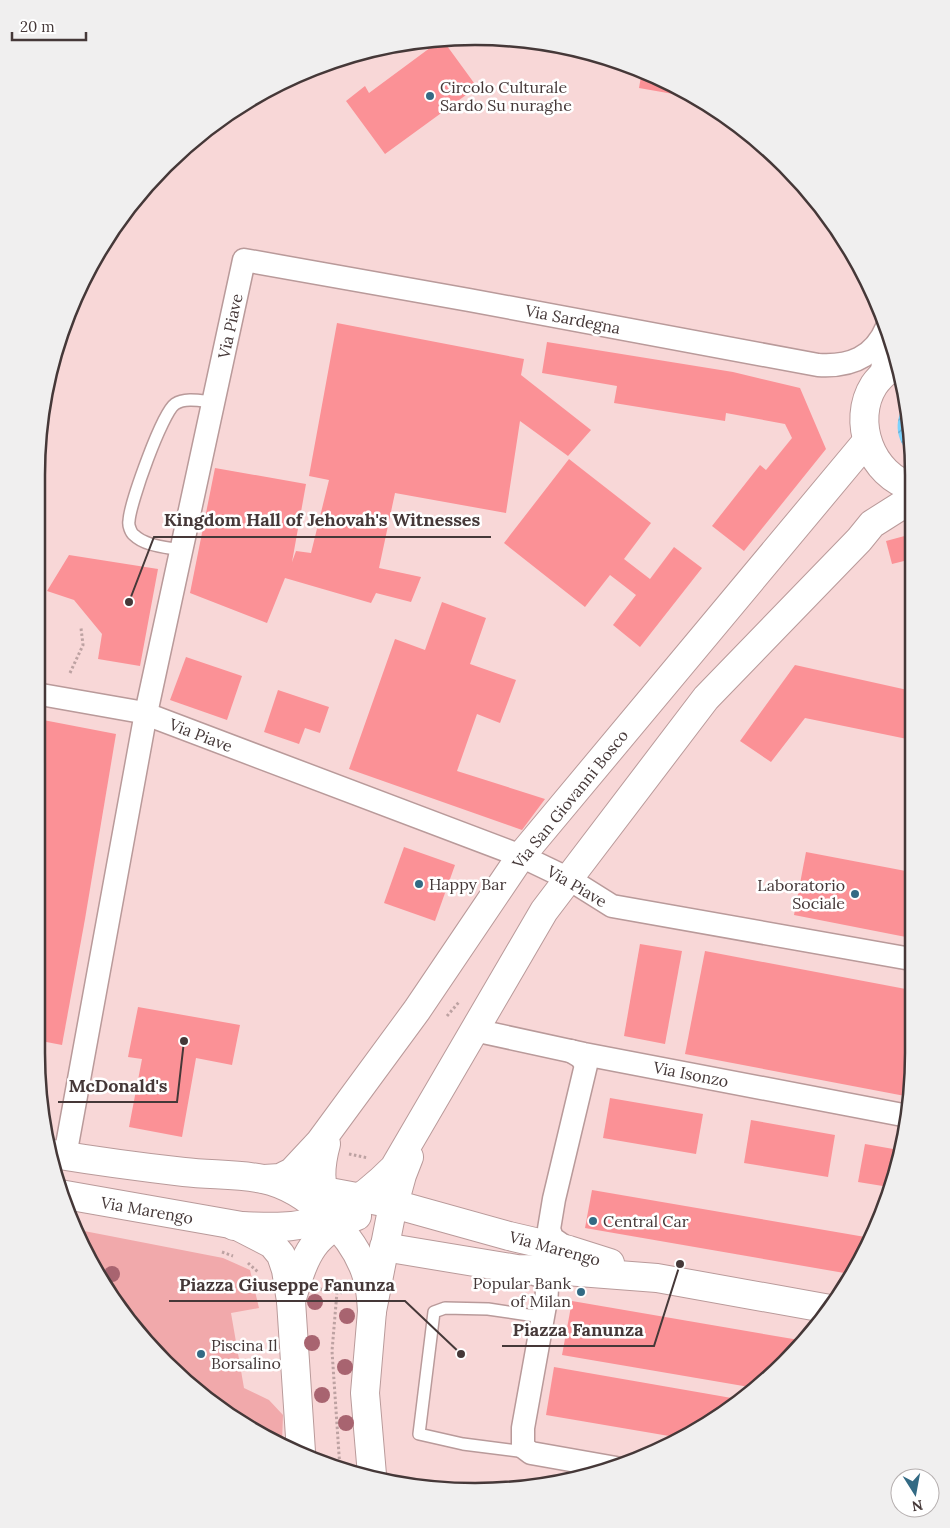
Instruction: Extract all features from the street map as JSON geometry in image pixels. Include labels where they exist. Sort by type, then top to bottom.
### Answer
[{"type":"main road","points":[[891,367],[873,386],[866,404],[864,422],[867,441],[875,459],[888,474],[905,485]]},
{"type":"main road","name":"Via San Giovanni Bosco","points":[[264,1179],[280,1178],[292,1172],[306,1159],[334,1143],[429,993],[521,856],[867,441]]},
{"type":"main road","points":[[293,1294],[330,1222],[361,1198],[394,1168],[544,911],[706,698],[859,540],[872,524],[905,503]]},
{"type":"main road","points":[[393,1207],[402,1176],[418,1134],[437,1094]]},
{"type":"main road","points":[[437,1094],[414,1156],[413,1187],[417,1197],[423,1203],[450,1219]]},
{"type":"main road","points":[[334,1143],[320,1152],[330,1222],[371,1304]]},
{"type":"main road","points":[[59,1155],[187,1172],[264,1179],[281,1186],[330,1222],[393,1207]]},
{"type":"main road","name":"Via Marengo","points":[[70,1196],[234,1226],[330,1222],[440,1256],[517,1269],[657,1278],[822,1307]]},
{"type":"main road","points":[[361,1198],[450,1219]]},
{"type":"main road","points":[[330,1222],[393,1207]]},
{"type":"main road","name":"Via Marengo","points":[[450,1219],[508,1236],[569,1250],[657,1278]]},
{"type":"main road","points":[[234,1226],[272,1244],[278,1251],[286,1270],[293,1294],[301,1446]]},
{"type":"main road","points":[[372,1470],[365,1394],[371,1304],[380,1284],[390,1271],[420,1258],[440,1256]]},
{"type":"street","name":"Via Sardegna","points":[[244,260],[818,365],[842,365],[861,358],[877,346],[882,337]]},
{"type":"street","name":"Via Piave","points":[[59,1155],[146,713],[244,260]]},
{"type":"street","name":"Via Piave","points":[[146,713],[521,856],[568,879],[612,906],[905,958]]},
{"type":"street","name":"Via Isonzo","points":[[474,1030],[571,1051],[900,1114]]},
{"type":"street","points":[[569,1250],[554,1240],[549,1231],[554,1200],[586,1065],[582,1057],[571,1051]]},
{"type":"street","points":[[517,1269],[538,1274],[545,1280],[547,1295],[522,1439],[523,1448],[528,1452],[597,1465]]},
{"type":"lane","points":[[181,550],[150,544],[133,535],[128,523],[142,473],[168,410],[177,402],[188,400],[213,402]]},
{"type":"lane","points":[[45,691],[146,713]]},
{"type":"lane","points":[[45,700],[146,713]]},
{"type":"lane","points":[[528,1452],[463,1444],[419,1434],[434,1312],[445,1308],[488,1309],[542,1317]]},
{"type":"path","points":[[70,672],[83,645],[81,628]]},
{"type":"path","points":[[334,1143],[375,1159]]},
{"type":"path","points":[[337,1292],[332,1351],[339,1461]]},
{"type":"path","points":[[293,1294],[337,1292],[371,1304]]},
{"type":"shaded area","name":"Piscina Il Borsalino","points":[[84,1231],[223,1258],[250,1270],[259,1308],[231,1313],[244,1388],[269,1400],[283,1415],[282,1437],[236,1411],[191,1376],[152,1337],[134,1315],[117,1292]]},
{"type":"water","points":[[900,414],[904,447],[898,432]]},
{"type":"building","points":[[447,46],[477,87],[385,154],[346,101],[365,86],[369,93],[430,48]]},
{"type":"building","points":[[641,78],[674,94],[639,88]]},
{"type":"building","points":[[337,323],[524,359],[521,375],[591,430],[568,456],[520,421],[506,513],[395,493],[379,568],[421,577],[411,602],[376,593],[371,603],[285,578],[267,623],[190,593],[215,468],[306,484],[292,562],[296,551],[311,553],[329,480],[309,476]]},
{"type":"building","points":[[547,342],[733,372],[800,388],[826,449],[744,551],[712,526],[760,465],[766,470],[792,438],[785,424],[726,413],[725,421],[614,403],[617,386],[542,373]]},
{"type":"building","points":[[569,459],[651,523],[624,559],[650,579],[674,547],[702,568],[640,647],[613,625],[636,595],[610,575],[585,607],[504,543]]},
{"type":"building","points":[[905,536],[905,561],[892,564],[886,541]]},
{"type":"building","points":[[69,555],[158,569],[140,666],[98,659],[102,634],[74,600],[47,591]]},
{"type":"building","points":[[442,602],[486,618],[470,664],[516,680],[500,723],[477,714],[457,771],[545,799],[522,830],[349,769],[395,639],[425,650]]},
{"type":"building","points":[[186,657],[242,676],[227,720],[170,700]]},
{"type":"building","points":[[795,665],[905,689],[905,739],[805,718],[771,762],[740,741]]},
{"type":"building","points":[[278,690],[329,707],[320,733],[305,728],[299,744],[264,732]]},
{"type":"building","points":[[45,720],[116,734],[62,1045],[45,1042]]},
{"type":"building","name":"Happy Bar","points":[[404,847],[455,865],[435,921],[384,903]]},
{"type":"building","name":"Laboratorio Sociale","points":[[806,852],[905,871],[905,937],[794,915]]},
{"type":"building","points":[[640,944],[682,951],[665,1044],[624,1036]]},
{"type":"building","points":[[705,951],[905,989],[905,1053],[902,1096],[685,1054]]},
{"type":"building","points":[[138,1007],[240,1025],[232,1065],[196,1058],[182,1137],[129,1127],[142,1059],[128,1057]]},
{"type":"building","points":[[610,1098],[703,1114],[696,1154],[603,1138]]},
{"type":"building","points":[[751,1120],[835,1135],[828,1177],[744,1163]]},
{"type":"building","points":[[865,1144],[894,1149],[883,1186],[858,1182]]},
{"type":"building","points":[[592,1190],[864,1237],[844,1273],[585,1228]]},
{"type":"building","points":[[572,1301],[796,1339],[746,1386],[562,1355]]},
{"type":"building","points":[[554,1367],[732,1398],[714,1411],[670,1436],[546,1415]]},
{"type":"place","name":"Circolo Culturale Sardo Su nuraghe","points":[[430,96]]},
{"type":"place","name":"Kingdom Hall of Jehovah's Witnesses","points":[[129,602]]},
{"type":"place","name":"Happy Bar","points":[[419,884]]},
{"type":"place","name":"Laboratorio Sociale","points":[[855,894]]},
{"type":"place","name":"McDonald's","points":[[184,1041]]},
{"type":"place","name":"Central Car","points":[[593,1221]]},
{"type":"place","name":"Piazza Fanunza","points":[[680,1264]]},
{"type":"place","name":"Popular Bank of Milan","points":[[581,1292]]},
{"type":"place","name":"Piscina Il Borsalino","points":[[201,1354]]},
{"type":"place","name":"Piazza Giuseppe Fanunza","points":[[461,1354]]}]
